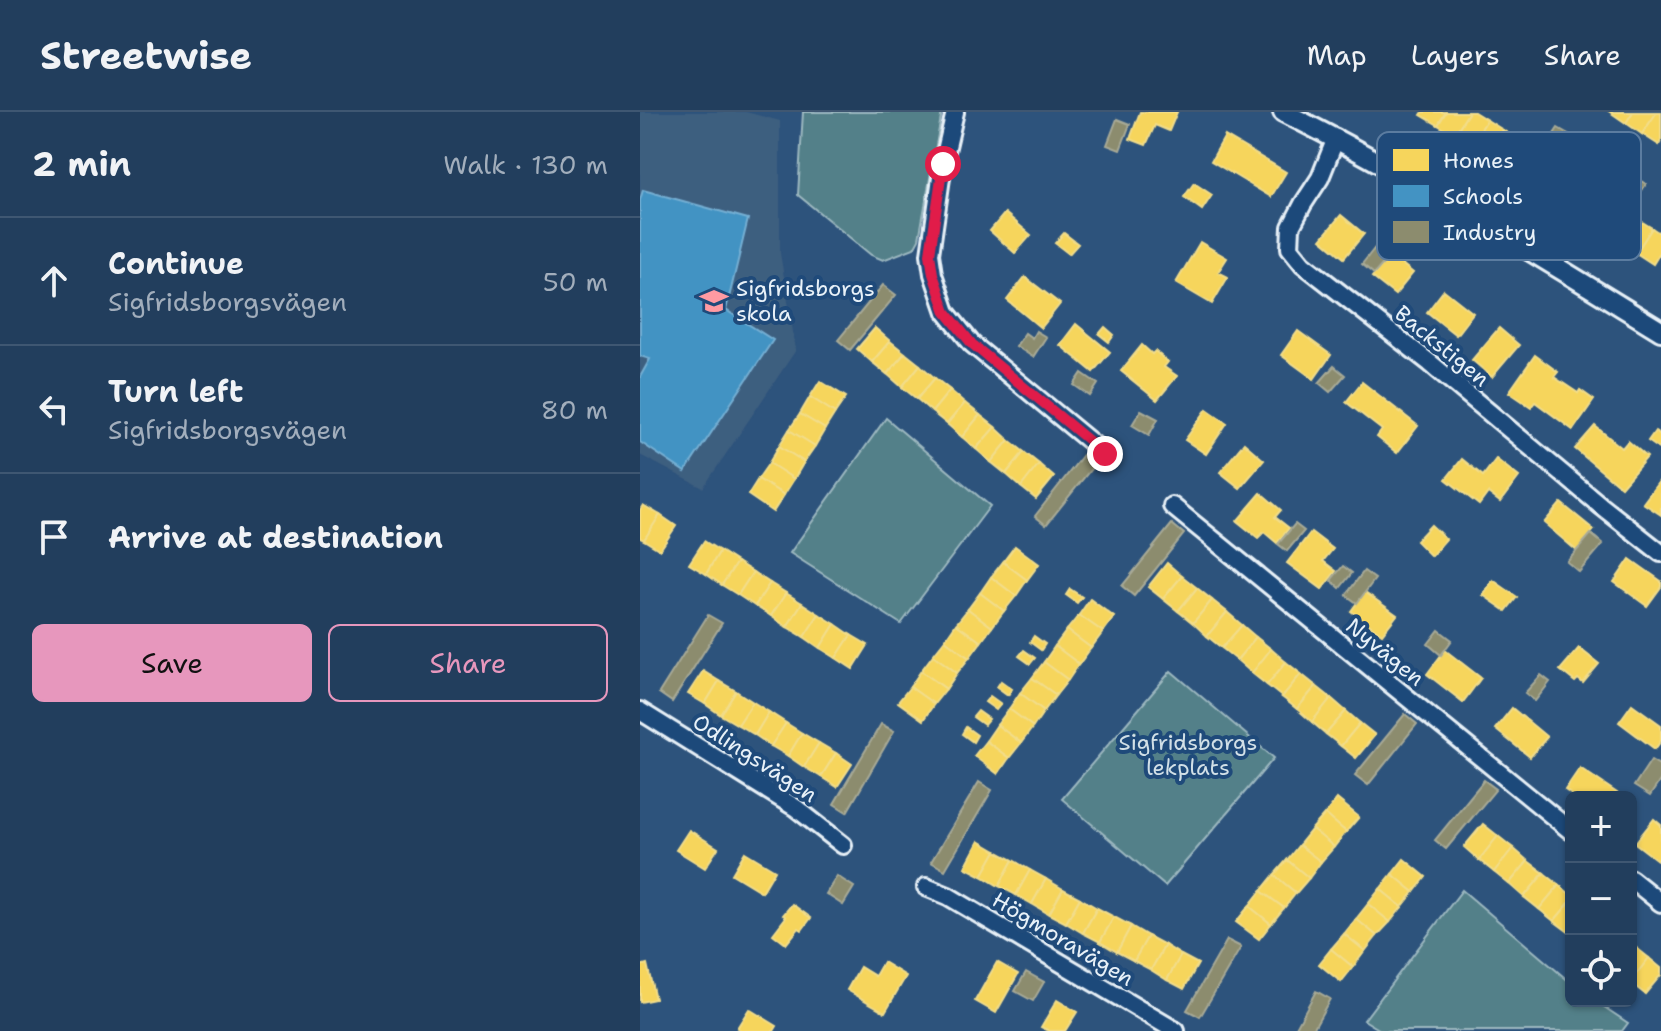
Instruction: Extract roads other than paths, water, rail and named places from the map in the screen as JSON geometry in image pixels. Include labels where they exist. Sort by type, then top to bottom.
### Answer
[{"type":"street","points":[[955,112],[943,164],[930,254],[933,274],[946,312],[972,344],[1105,454]]},
{"type":"street","points":[[1283,112],[1377,162]]},
{"type":"street","name":"Backstigen","points":[[1336,138],[1320,178],[1291,227],[1290,248],[1296,256],[1661,553]]},
{"type":"street","points":[[1545,260],[1661,331]]},
{"type":"street","name":"Nyvägen","points":[[1172,506],[1565,826]]},
{"type":"street","name":"Odlingsvägen","points":[[640,711],[796,808],[843,845]]},
{"type":"street","points":[[1637,884],[1661,903]]},
{"type":"street","name":"Högmoravägen","points":[[926,887],[948,896],[1176,1031]]},
{"type":"place","name":"Sigfridsborgs skola","points":[[714,301]]},
{"type":"park label","name":"Sigfridsborgs lekplats","points":[[1188,754]]}]
